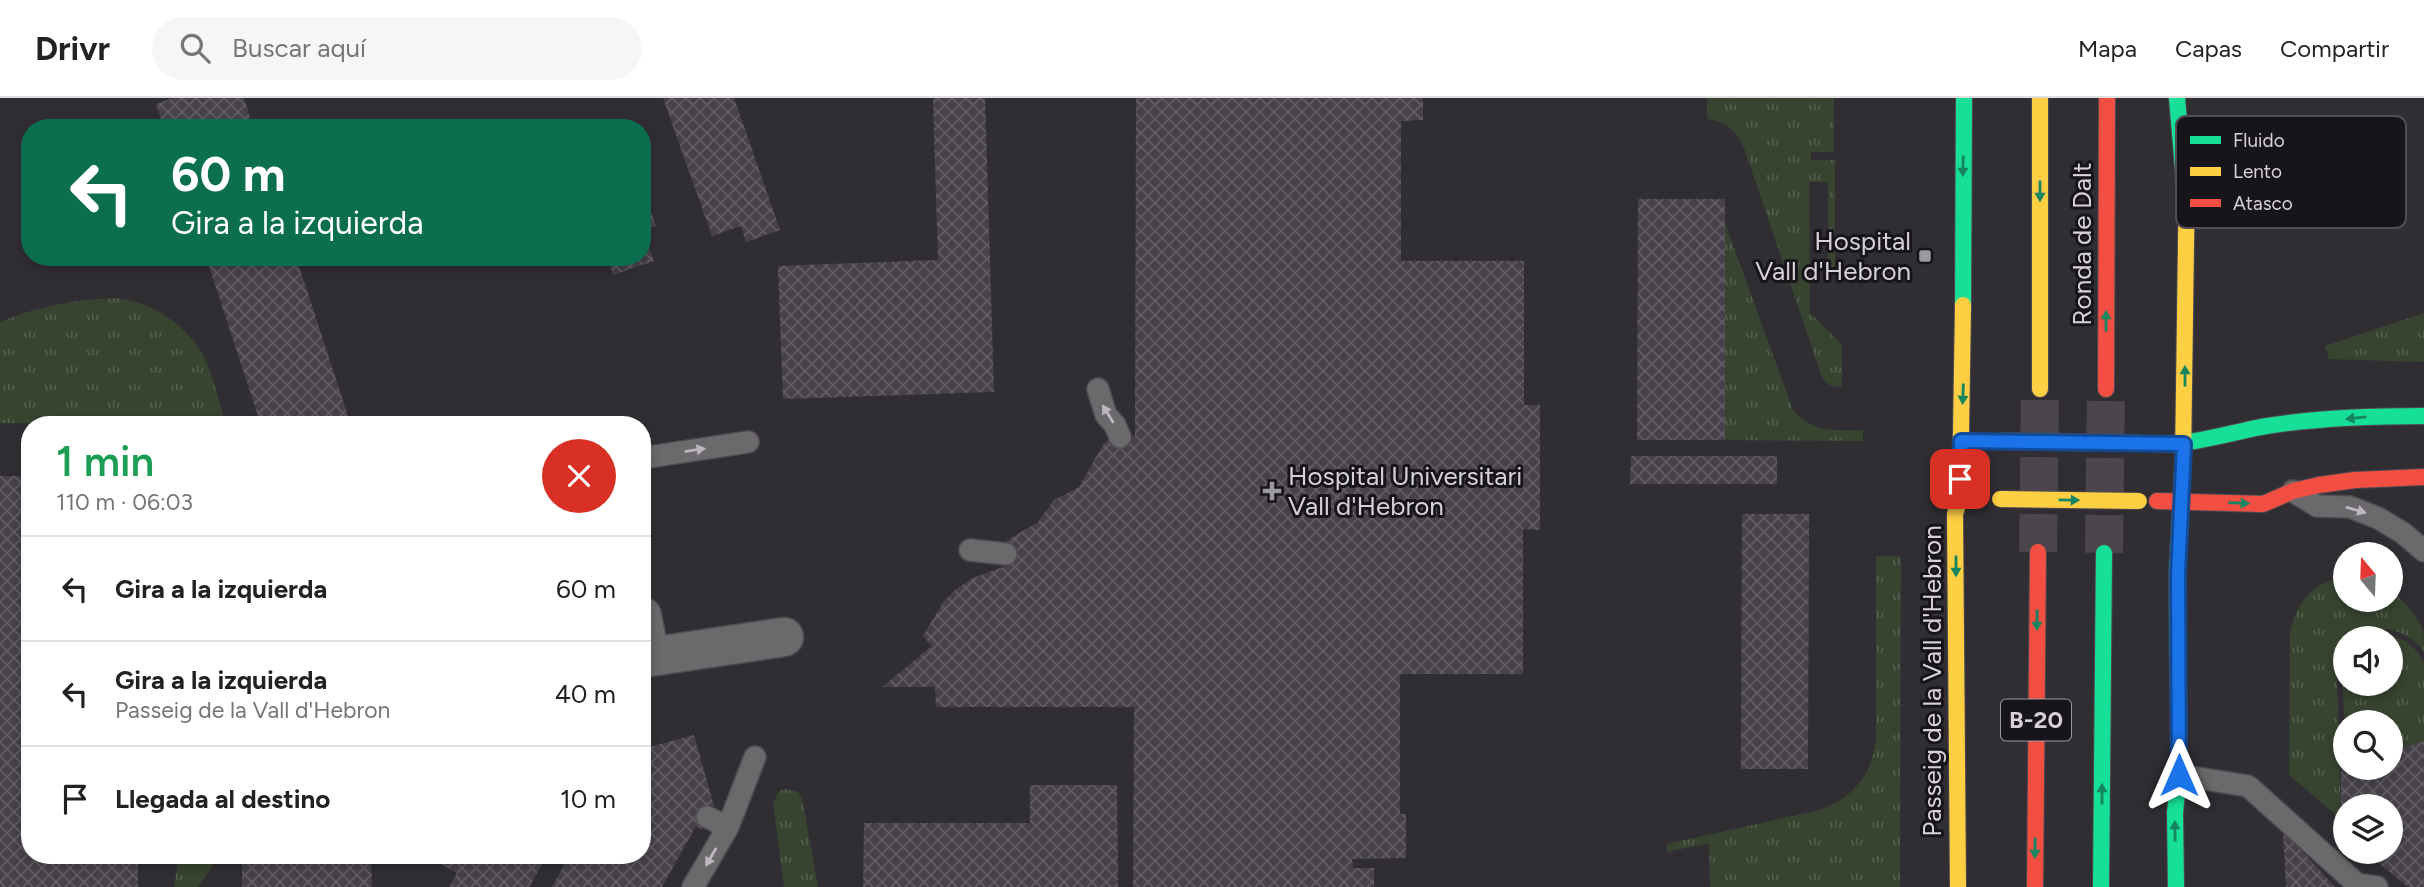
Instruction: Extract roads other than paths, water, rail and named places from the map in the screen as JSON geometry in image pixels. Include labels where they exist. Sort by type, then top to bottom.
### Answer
[{"type":"main road","name":"Passeig de la Vall d'Hebron","points":[[1958,887],[1955,514],[1980,498],[1981,441],[1963,377],[1964,98]]},
{"type":"main road","name":"Ronda de Dalt","points":[[2040,98],[2040,388]]},
{"type":"main road","name":"Ronda de Dalt","points":[[2106,389],[2107,98]]},
{"type":"main road","points":[[2177,98],[2179,116]]},
{"type":"main road","points":[[2188,98],[2188,116]]},
{"type":"main road","points":[[2176,887],[2175,812],[2179,775],[2178,575],[2184,444],[2186,228]]},
{"type":"main road","points":[[1981,441],[2184,444],[2263,427],[2376,416],[2424,416]]},
{"type":"main road","points":[[1980,498],[2263,504],[2292,491],[2355,480],[2424,477]]},
{"type":"main road","name":"B-20","points":[[2035,887],[2038,552]]},
{"type":"main road","name":"B-20","points":[[2102,887],[2104,553]]},
{"type":"street","points":[[651,657],[784,637]]},
{"type":"lane","points":[[1098,389],[1106,415],[1115,425],[1120,437]]},
{"type":"lane","points":[[651,457],[748,442]]},
{"type":"lane","points":[[2292,491],[2316,506],[2350,507],[2378,518],[2403,533],[2424,551]]},
{"type":"lane","points":[[970,551],[1006,554]]},
{"type":"lane","points":[[694,887],[728,827],[755,757]]},
{"type":"lane","points":[[2179,775],[2248,786],[2357,884],[2377,887]]},
{"type":"lane","points":[[707,817],[728,827]]},
{"type":"tunnel","points":[[2038,552],[2040,389]]},
{"type":"tunnel","points":[[2104,553],[2106,389]]},
{"type":"place","name":"Hospital Vall d'Hebron","points":[[1925,256]]},
{"type":"place","name":"Hospital Universitari Vall d'Hebron","points":[[1272,491]]}]
